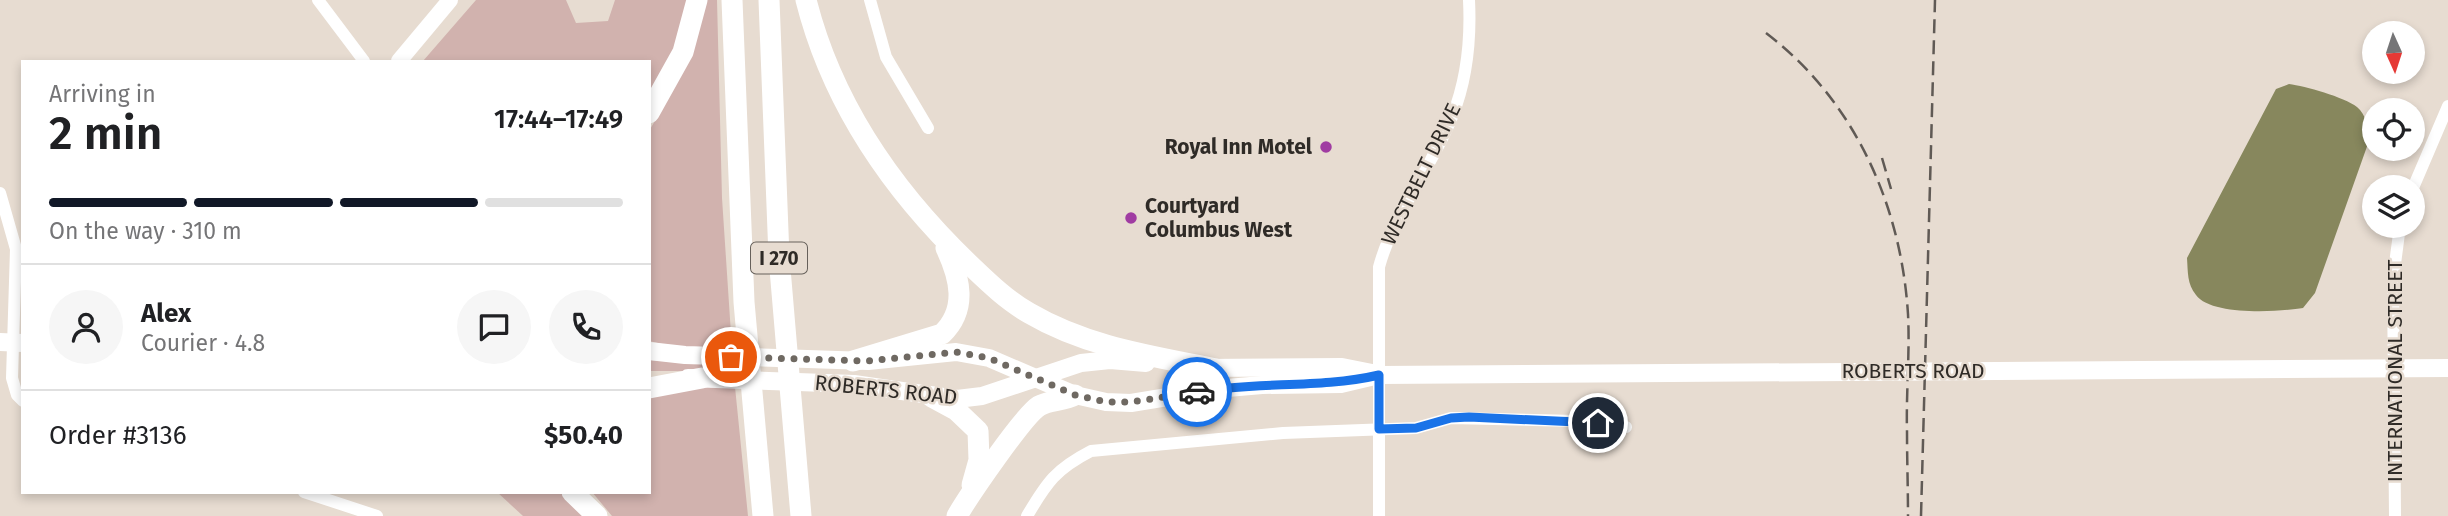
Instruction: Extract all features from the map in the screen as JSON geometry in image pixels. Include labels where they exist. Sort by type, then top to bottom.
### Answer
[{"type":"highway","points":[[651,109],[683,52],[697,0]]},
{"type":"highway","name":"I 270","points":[[732,0],[744,302],[763,516]]},
{"type":"highway","name":"I 270","points":[[769,0],[779,257],[801,516]]},
{"type":"highway","points":[[806,0],[829,71],[849,115],[889,173],[942,239],[1010,300],[1030,314],[1121,351],[1216,369]]},
{"type":"highway","points":[[845,361],[932,337],[950,326],[958,307],[960,284],[942,239]]},
{"type":"highway","points":[[651,388],[702,379]]},
{"type":"highway","points":[[957,516],[970,494],[1023,423],[1039,406],[1063,402],[1075,395]]},
{"type":"highway","points":[[932,397],[956,410],[978,431],[979,460],[970,494]]},
{"type":"highway","points":[[574,494],[599,516]]},
{"type":"highway","points":[[586,494],[599,516]]},
{"type":"main road","points":[[400,60],[450,0]]},
{"type":"main road","name":"ROBERTS ROAD","points":[[651,351],[704,356],[845,361],[956,352],[989,358],[1075,395],[1106,402],[1131,402],[1216,389],[1341,384],[1379,375]]},
{"type":"main road","name":"ROBERTS ROAD","points":[[651,379],[838,383],[957,399],[982,396],[1072,365],[1096,361],[1216,369],[1342,367],[1379,375],[2448,368]]},
{"type":"street","points":[[318,0],[362,60]]},
{"type":"street","points":[[870,0],[886,57],[928,128]]},
{"type":"street","name":"WESTBELT DRIVE","points":[[1379,516],[1379,267],[1387,239],[1455,108],[1468,54],[1469,0]]},
{"type":"street","points":[[2419,175],[2448,106]]},
{"type":"street","points":[[0,192],[16,248],[12,378],[17,395],[21,399]]},
{"type":"street","name":"INTERNATIONAL STREET","points":[[2395,516],[2393,279],[2398,238]]},
{"type":"street","points":[[1027,516],[1044,488],[1064,465],[1091,451],[1256,435],[1416,428],[1451,418],[1469,417],[1564,420],[1626,427]]},
{"type":"street","points":[[310,494],[377,516]]},
{"type":"shaded area","points":[[476,0],[566,0],[576,23],[608,21],[615,0],[691,0],[683,31],[651,93],[651,60],[424,60]]},
{"type":"shaded area","points":[[703,0],[717,0],[722,198],[732,349],[675,347],[651,341],[651,128],[672,92]]},
{"type":"shaded area","points":[[2289,84],[2305,87],[2343,99],[2357,107],[2362,113],[2362,161],[2315,293],[2303,308],[2246,311],[2216,306],[2204,302],[2193,291],[2188,278],[2187,258],[2276,89]]},
{"type":"shaded area","points":[[651,360],[705,364],[707,371],[651,371]]},
{"type":"shaded area","points":[[690,386],[735,387],[748,516],[612,516],[594,494],[651,494],[651,395]]},
{"type":"shaded area","points":[[499,494],[566,494],[587,516],[523,516]]},
{"type":"railway","points":[[1921,516],[1935,0]]},
{"type":"railway","points":[[1766,33],[1797,60],[1848,122],[1883,194],[1895,233],[1908,314],[1908,516]]},
{"type":"railway","points":[[1882,158],[1891,189]]},
{"type":"way so far","points":[[731,357],[868,361],[956,352],[989,358],[1086,399],[1131,402],[1197,392]]},
{"type":"place","name":"Royal Inn Motel","points":[[1326,147]]},
{"type":"place","name":"Courtyard Columbus West","points":[[1131,218]]},
{"type":"route","points":[[1197,392],[1262,385],[1341,384],[1379,375],[1379,429],[1416,428],[1439,420],[1469,417],[1598,423]]}]
